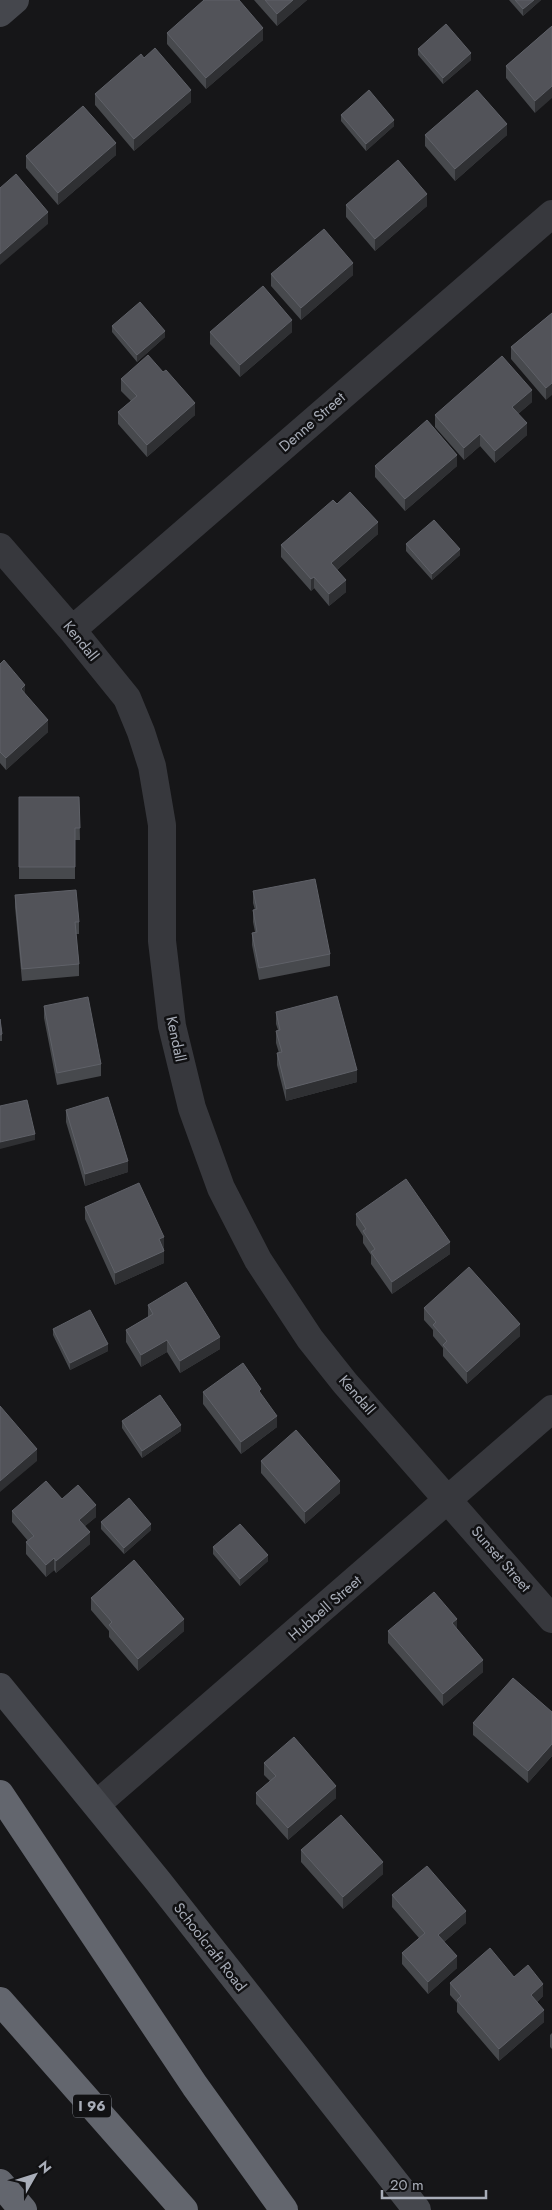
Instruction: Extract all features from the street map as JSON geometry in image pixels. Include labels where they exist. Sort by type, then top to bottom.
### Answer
[{"type":"highway","points":[[0,1794],[195,2086],[284,2210]]},
{"type":"highway","name":"I 96","points":[[0,2001],[184,2210]]},
{"type":"highway","points":[[0,2183],[24,2210]]},
{"type":"main road","points":[[0,13],[15,0]]},
{"type":"main road","name":"Schoolcraft Road","points":[[0,1687],[97,1804],[417,2210]]},
{"type":"street","name":"Denne Street","points":[[72,630],[552,214]]},
{"type":"street","name":"Kendall","points":[[0,547],[72,630],[127,698],[141,732],[152,766],[162,825],[162,941],[172,1026],[192,1108],[222,1188],[258,1260],[310,1338],[345,1383],[449,1500]]},
{"type":"street","name":"Hubbell Street","points":[[97,1804],[552,1409]]},
{"type":"street","name":"Sunset Street","points":[[449,1500],[552,1619]]},
{"type":"building","points":[[204,0],[239,0],[263,28],[206,78],[167,33]]},
{"type":"building","points":[[265,0],[293,0],[277,14]]},
{"type":"building","points":[[515,0],[534,0],[523,9]]},
{"type":"building","points":[[446,24],[471,53],[443,78],[418,49]]},
{"type":"building","points":[[552,26],[552,86],[535,101],[506,66]]},
{"type":"building","points":[[155,48],[191,90],[134,139],[95,94],[141,54],[144,58]]},
{"type":"building","points":[[369,90],[394,120],[366,144],[341,115]]},
{"type":"building","points":[[477,90],[507,124],[455,169],[425,135]]},
{"type":"building","points":[[83,106],[116,143],[58,193],[26,156]]},
{"type":"building","points":[[398,160],[427,194],[375,239],[346,205]]},
{"type":"building","points":[[16,174],[48,212],[0,254],[0,188]]},
{"type":"building","points":[[324,229],[353,263],[301,308],[271,274]]},
{"type":"building","points":[[263,286],[292,320],[240,365],[210,332]]},
{"type":"building","points":[[140,302],[165,331],[137,355],[112,326]]},
{"type":"building","points":[[552,313],[552,383],[546,388],[511,347]]},
{"type":"building","points":[[148,355],[163,372],[166,370],[195,403],[147,445],[118,412],[137,396],[121,379]]},
{"type":"building","points":[[502,356],[532,390],[512,407],[527,423],[495,451],[480,434],[464,448],[435,415]]},
{"type":"building","points":[[427,420],[457,455],[405,499],[375,466]]},
{"type":"building","points":[[350,492],[378,522],[331,563],[346,580],[329,594],[314,577],[311,579],[281,545],[333,500],[337,504]]},
{"type":"building","points":[[434,520],[460,549],[432,574],[406,544]]},
{"type":"building","points":[[4,660],[25,685],[21,689],[48,720],[6,758],[0,752],[0,664]]},
{"type":"building","points":[[19,797],[79,797],[80,828],[75,828],[75,867],[19,867]]},
{"type":"building","points":[[315,879],[330,954],[259,968],[252,933],[257,932],[253,910],[257,909],[253,891]]},
{"type":"building","points":[[76,890],[79,922],[75,922],[79,964],[22,969],[15,895]]},
{"type":"building","points":[[337,996],[357,1070],[286,1089],[277,1053],[282,1052],[276,1031],[280,1030],[276,1012]]},
{"type":"building","points":[[88,997],[101,1064],[57,1073],[44,1006]]},
{"type":"building","points":[[0,1019],[2,1034],[0,1035]]},
{"type":"building","points":[[108,1097],[128,1161],[85,1174],[66,1110]]},
{"type":"building","points":[[27,1100],[35,1134],[0,1142],[0,1106]]},
{"type":"building","points":[[406,1179],[450,1242],[392,1282],[371,1252],[375,1249],[363,1231],[366,1229],[356,1214]]},
{"type":"building","points":[[139,1183],[164,1237],[159,1239],[164,1251],[115,1273],[85,1207]]},
{"type":"building","points":[[469,1267],[520,1324],[467,1372],[443,1345],[447,1341],[433,1325],[436,1322],[424,1308]]},
{"type":"building","points":[[186,1282],[220,1337],[180,1361],[167,1340],[141,1355],[126,1330],[153,1314],[148,1305]]},
{"type":"building","points":[[90,1310],[108,1344],[70,1363],[53,1329]]},
{"type":"building","points":[[243,1363],[261,1389],[259,1391],[277,1416],[241,1442],[203,1392]]},
{"type":"building","points":[[160,1395],[181,1425],[142,1451],[122,1421]]},
{"type":"building","points":[[0,1406],[37,1449],[0,1481]]},
{"type":"building","points":[[296,1430],[340,1481],[305,1512],[261,1461]]},
{"type":"building","points":[[46,1481],[62,1499],[78,1485],[96,1505],[79,1520],[90,1532],[56,1561],[54,1558],[46,1565],[26,1542],[34,1536],[12,1511]]},
{"type":"building","points":[[129,1498],[151,1524],[124,1548],[101,1522]]},
{"type":"building","points":[[240,1524],[268,1555],[240,1579],[213,1547]]},
{"type":"building","points":[[134,1560],[184,1619],[138,1659],[109,1625],[112,1622],[91,1598]]},
{"type":"building","points":[[434,1592],[457,1619],[452,1623],[483,1660],[443,1694],[388,1631]]},
{"type":"building","points":[[513,1678],[552,1712],[552,1744],[528,1771],[473,1723]]},
{"type":"building","points":[[294,1737],[336,1786],[288,1828],[256,1793],[276,1776],[264,1763]]},
{"type":"building","points":[[341,1815],[383,1862],[343,1897],[301,1850]]},
{"type":"building","points":[[427,1866],[466,1911],[438,1935],[457,1956],[428,1982],[402,1953],[425,1933],[392,1895]]},
{"type":"building","points":[[490,1948],[514,1977],[528,1965],[543,1984],[531,1995],[544,2010],[499,2049],[457,2000],[461,1996],[450,1983]]}]
